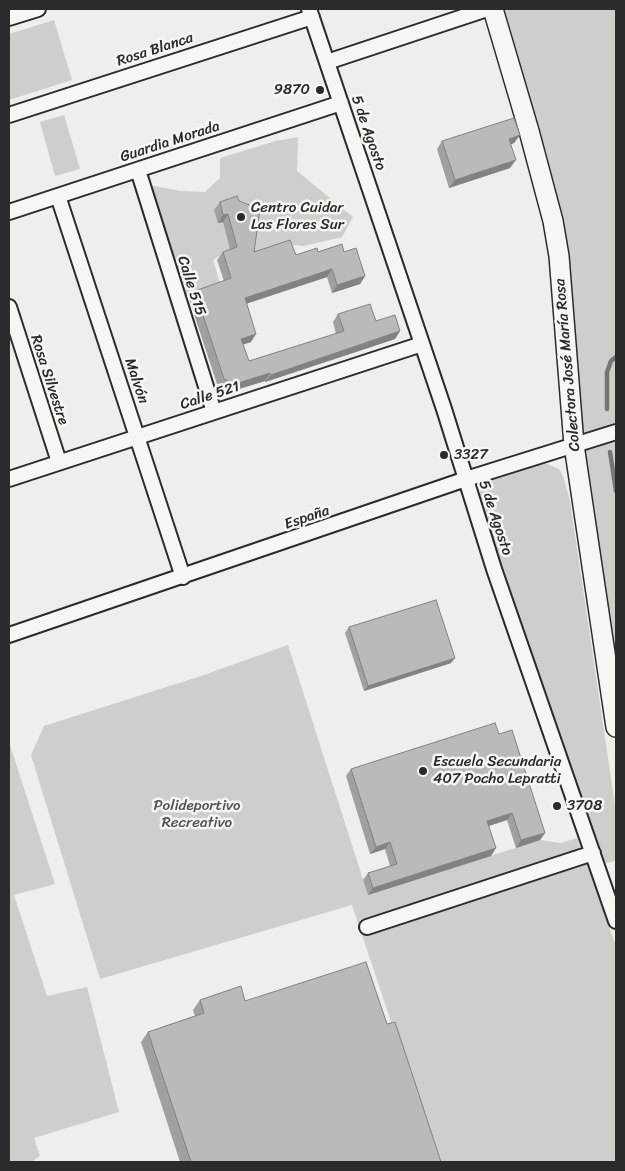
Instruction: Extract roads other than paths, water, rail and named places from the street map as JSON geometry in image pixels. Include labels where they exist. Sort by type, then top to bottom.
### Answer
[{"type":"main road","name":"Colectora José María Rosa","points":[[493,9],[553,221],[559,256],[574,445],[616,727]]},
{"type":"street","points":[[9,18],[38,9]]},
{"type":"street","points":[[327,62],[487,9]]},
{"type":"street","name":"5 de Agosto","points":[[311,13],[422,344],[494,569],[616,921]]},
{"type":"street","name":"Rosa Blanca","points":[[9,115],[311,13]]},
{"type":"street","name":"Guardia Morada","points":[[9,212],[341,103]]},
{"type":"street","name":"Calle 515","points":[[138,170],[214,412]]},
{"type":"street","name":"Malvón","points":[[58,196],[183,577]]},
{"type":"street","name":"Rosa Silvestre","points":[[9,307],[59,462]]},
{"type":"street","name":"Calle 521","points":[[9,479],[422,344]]},
{"type":"street","name":"España","points":[[9,635],[466,479],[616,432]]},
{"type":"street","points":[[367,927],[593,853]]},
{"type":"waterway","points":[[607,409],[607,372],[611,361],[616,357]]},
{"type":"waterway","points":[[610,452],[616,491]]},
{"type":"place","name":"9870","points":[[320,90]]},
{"type":"place","name":"Centro Cuidar Las Flores Sur","points":[[241,217]]},
{"type":"place","name":"3327","points":[[444,455]]},
{"type":"place","name":"Escuela Secundaria 407 Pocho Lepratti","points":[[423,771]]},
{"type":"place","name":"3708","points":[[557,806]]},
{"type":"park label","name":"Polideportivo Recreativo","points":[[197,814]]}]
